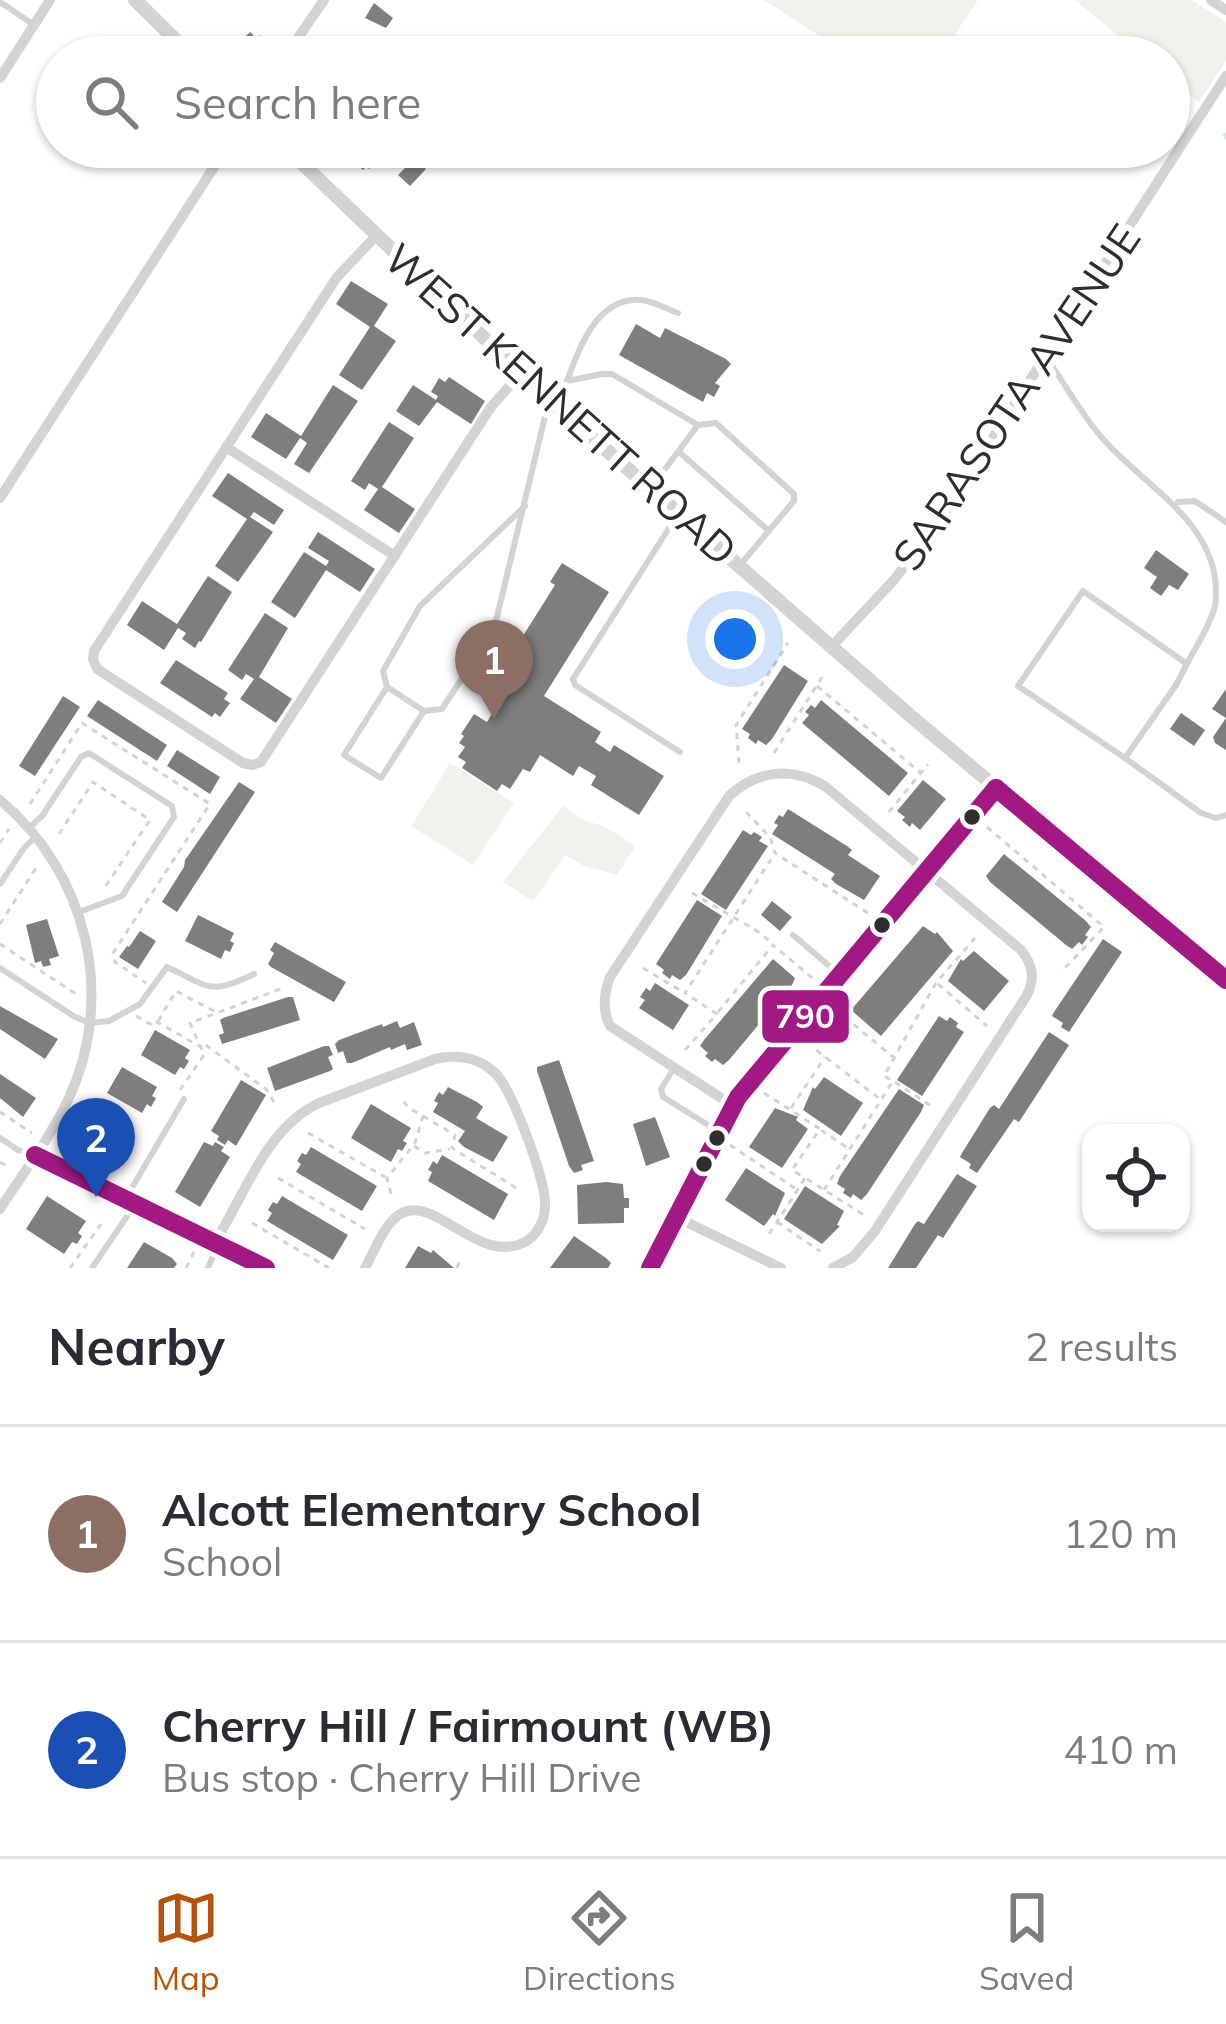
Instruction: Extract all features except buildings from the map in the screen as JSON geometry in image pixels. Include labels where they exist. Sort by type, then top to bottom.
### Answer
[{"type":"street","points":[[0,78],[50,0]]},
{"type":"street","points":[[134,0],[171,36]]},
{"type":"street","points":[[299,36],[324,0]]},
{"type":"street","points":[[1211,0],[1226,10]]},
{"type":"street","name":"SARASOTA AVENUE","points":[[1190,132],[1226,76]]},
{"type":"street","points":[[0,498],[213,168]]},
{"type":"street","name":"WEST KENNETT ROAD","points":[[306,168],[549,400],[996,788],[1226,980]]},
{"type":"street","name":"SARASOTA AVENUE","points":[[832,647],[927,539],[1167,168]]},
{"type":"street","points":[[376,236],[337,277],[226,447],[92,656],[98,669],[245,764],[263,760],[491,407],[520,374]]},
{"type":"street","points":[[226,447],[395,556]]},
{"type":"street","points":[[732,1105],[610,1026],[606,989],[721,806],[752,779],[793,773],[826,787],[1021,950],[1031,968],[1030,989],[875,1231],[859,1251],[833,1268]]},
{"type":"street","points":[[650,1268],[732,1105],[996,788]]},
{"type":"street","points":[[0,800],[33,832],[64,878],[79,912],[90,959],[92,996],[86,1051],[73,1089],[0,1209]]},
{"type":"street","points":[[218,1244],[277,1136],[301,1112],[435,1058],[455,1056],[483,1064],[505,1085],[518,1113],[545,1195],[540,1227],[521,1244],[499,1250],[422,1212],[405,1212],[391,1223],[365,1268]]},
{"type":"street","points":[[34,1156],[266,1268]]},
{"type":"street","points":[[676,1216],[781,1268]]},
{"type":"lane","points":[[0,2],[34,25]]},
{"type":"lane","points":[[525,506],[419,606],[383,670],[387,687],[424,711],[442,709],[494,629],[525,506],[549,400],[567,381],[587,332],[599,317],[628,302],[642,300],[678,313]]},
{"type":"lane","points":[[1045,356],[1104,441],[1178,502],[1205,537],[1220,575],[1215,608],[1176,685],[1125,758]]},
{"type":"lane","points":[[567,381],[612,374],[698,425],[716,423],[794,494],[794,501],[739,566]]},
{"type":"lane","points":[[650,488],[698,425]]},
{"type":"lane","points":[[679,452],[769,531]]},
{"type":"lane","points":[[1178,502],[1195,501],[1226,522]]},
{"type":"lane","points":[[679,513],[573,679],[575,685],[680,752]]},
{"type":"lane","points":[[1186,664],[1083,592],[1018,686],[1201,813],[1216,818],[1226,815]]},
{"type":"lane","points":[[387,687],[344,755],[381,778],[424,711]]},
{"type":"lane","points":[[0,884],[81,757],[89,753],[172,806],[174,817],[122,896],[79,912]]},
{"type":"lane","points":[[793,935],[840,975]]},
{"type":"lane","points":[[0,968],[90,1023],[109,1021],[143,1002],[166,967],[217,988],[254,974]]},
{"type":"lane","points":[[674,1068],[661,1089],[663,1097],[718,1131]]},
{"type":"lane","points":[[92,1268],[182,1096]]},
{"type":"lane","points":[[0,1138],[34,1156]]},
{"type":"lane","points":[[208,1268],[218,1244]]},
{"type":"path","points":[[739,763],[736,725],[788,643]]},
{"type":"path","points":[[774,753],[824,674]]},
{"type":"path","points":[[817,686],[921,773]]},
{"type":"path","points":[[30,803],[82,723],[210,804],[113,953],[111,962],[152,988]]},
{"type":"path","points":[[889,812],[928,764]]},
{"type":"path","points":[[59,834],[93,782],[150,820],[99,896]]},
{"type":"path","points":[[746,812],[770,836],[775,854],[871,915]]},
{"type":"path","points":[[987,827],[1104,927],[1061,972]]},
{"type":"path","points":[[0,843],[9,829]]},
{"type":"path","points":[[685,993],[775,854]]},
{"type":"path","points":[[0,924],[38,865]]},
{"type":"path","points":[[692,892],[734,917],[816,981]]},
{"type":"path","points":[[934,1108],[884,1076],[936,983],[975,938]]},
{"type":"path","points":[[0,944],[76,994]]},
{"type":"path","points":[[685,1050],[773,945]]},
{"type":"path","points":[[643,968],[717,1014]]},
{"type":"path","points":[[936,983],[987,1026]]},
{"type":"path","points":[[182,1096],[205,1055],[190,1023],[283,988]]},
{"type":"path","points":[[128,1011],[154,1026],[176,991],[218,1013]]},
{"type":"path","points":[[835,1009],[895,1058]]},
{"type":"path","points":[[157,1022],[201,1047]]},
{"type":"path","points":[[201,1047],[203,1043],[267,1090],[276,1106]]},
{"type":"path","points":[[807,1043],[881,1100]]},
{"type":"path","points":[[790,1110],[825,1057]]},
{"type":"path","points":[[824,1190],[893,1081]]},
{"type":"path","points":[[764,1093],[850,1149]]},
{"type":"path","points":[[400,1097],[409,1108],[455,1135],[452,1148]]},
{"type":"path","points":[[0,1112],[32,1133]]},
{"type":"path","points":[[387,1178],[413,1145],[422,1116]]},
{"type":"path","points":[[820,1129],[792,1169],[864,1215]]},
{"type":"path","points":[[308,1133],[387,1178],[391,1194]]},
{"type":"path","points":[[413,1145],[425,1153],[452,1148],[521,1191]]},
{"type":"path","points":[[730,1145],[798,1190]]},
{"type":"path","points":[[0,1162],[10,1168]]},
{"type":"path","points":[[278,1178],[365,1229]]},
{"type":"path","points":[[766,1239],[805,1178]]},
{"type":"path","points":[[776,1222],[820,1251]]},
{"type":"path","points":[[252,1223],[328,1268]]},
{"type":"path","points":[[70,1268],[100,1224]]},
{"type":"path","points":[[186,1268],[195,1250]]},
{"type":"path","points":[[457,1268],[461,1258]]},
{"type":"shaded area","points":[[764,0],[978,0],[954,36],[820,36]]},
{"type":"shaded area","points":[[1075,0],[1192,0],[1226,22],[1226,61],[1199,102],[1190,94],[1190,36],[1119,36]]},
{"type":"shaded area","points":[[450,763],[514,803],[473,865],[411,826]]},
{"type":"shaded area","points":[[563,806],[618,834],[634,849],[617,875],[565,855],[531,900],[503,882]]},
{"type":"transit line","name":"790","points":[[996,788],[1226,980]]},
{"type":"transit line","name":"790","points":[[650,1268],[738,1097],[996,788]]},
{"type":"transit line","name":"790","points":[[35,1155],[266,1268]]},
{"type":"place","name":"Alcott Elementary School","points":[[494,719]]},
{"type":"place","name":"Cherry Hill / Fairmount (WB)","points":[[96,1197]]}]
